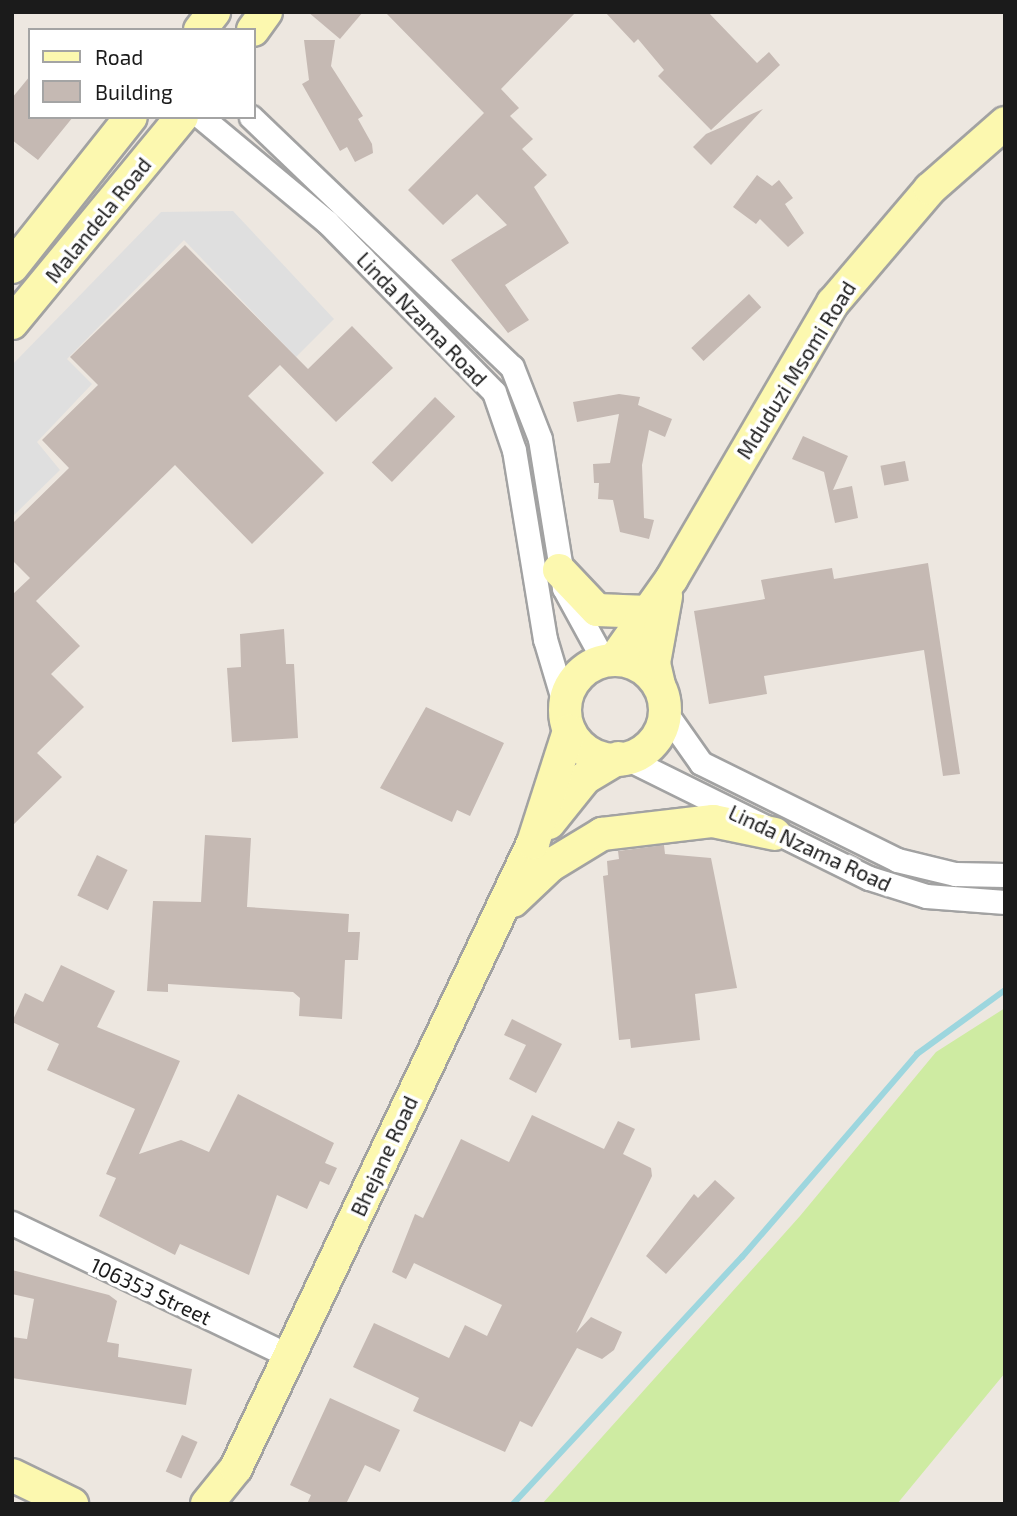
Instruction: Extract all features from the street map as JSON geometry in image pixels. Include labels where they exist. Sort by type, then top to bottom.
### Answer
[{"type":"street","points":[[202,28],[214,12]]},
{"type":"street","points":[[254,28],[266,12]]},
{"type":"street","name":"Malandela Road","points":[[12,267],[129,119]]},
{"type":"street","name":"Malandela Road","points":[[12,323],[180,119]]},
{"type":"street","name":"Linda Nzama Road","points":[[203,119],[327,222],[494,392],[520,487],[542,628],[567,718]]},
{"type":"street","name":"Linda Nzama Road","points":[[253,119],[493,344],[523,384],[546,484],[559,570],[609,660]]},
{"type":"street","name":"Mduduzi Msomi Road","points":[[609,660],[672,578],[833,303],[930,189],[1005,123]]},
{"type":"street","points":[[413,311],[433,288]]},
{"type":"street","points":[[520,487],[546,484]]},
{"type":"street","points":[[559,570],[597,610],[648,612]]},
{"type":"street","name":"Mduduzi Msomi Road","points":[[662,699],[657,629],[672,578]]},
{"type":"street","points":[[609,660],[635,664],[662,699],[654,741],[622,758],[593,755],[567,718],[577,677],[609,660]]},
{"type":"street","name":"Linda Nzama Road","points":[[662,699],[701,763],[897,860],[955,874],[1005,874]]},
{"type":"street","name":"Bhejane Road","points":[[207,1504],[236,1468],[533,843],[567,718]]},
{"type":"street","name":"Linda Nzama Road","points":[[622,758],[775,834],[902,890],[1005,902]]},
{"type":"street","name":"Bhejane Road","points":[[533,843],[585,778],[622,758]]},
{"type":"street","points":[[490,930],[528,885],[602,834],[713,821],[775,834]]},
{"type":"street","name":"106353 Street","points":[[12,1223],[290,1356]]},
{"type":"street","name":"Bhejane Road","points":[[229,1504],[236,1468]]},
{"type":"street","points":[[12,1475],[72,1504]]},
{"type":"green space","points":[[1005,1008],[1005,1373],[897,1504],[542,1504],[800,1216],[936,1052]]},
{"type":"shaded area","points":[[233,211],[334,319],[296,357],[184,240],[67,359],[92,384],[37,442],[60,470],[12,517],[12,365],[161,212]]},
{"type":"building","points":[[308,12],[363,12],[340,39]]},
{"type":"building","points":[[385,12],[576,12],[501,89],[519,108],[510,116],[533,139],[522,149],[547,175],[534,187],[569,243],[505,285],[529,320],[508,333],[451,260],[507,225],[477,194],[443,225],[408,190],[484,113]]},
{"type":"building","points":[[605,12],[708,12],[757,63],[769,52],[780,65],[711,130],[658,76],[664,70],[638,39],[634,43]]},
{"type":"building","points":[[304,40],[335,40],[331,66],[363,116],[358,119],[372,144],[373,153],[355,162],[347,147],[340,151],[302,84],[309,80]]},
{"type":"building","points":[[28,78],[28,119],[71,119],[38,160],[12,140],[12,98]]},
{"type":"building","points":[[763,109],[711,165],[693,147],[706,134]]},
{"type":"building","points":[[757,175],[772,186],[779,180],[793,198],[785,204],[804,233],[788,247],[760,219],[756,224],[733,207]]},
{"type":"building","points":[[185,245],[308,369],[352,326],[393,368],[336,422],[280,365],[248,396],[324,473],[252,544],[175,465],[36,601],[80,646],[51,674],[84,707],[37,753],[62,777],[12,826],[12,595],[30,578],[12,560],[12,524],[69,468],[42,440],[98,385],[70,357]]},
{"type":"building","points":[[749,294],[761,307],[703,361],[691,348]]},
{"type":"building","points":[[619,394],[640,397],[638,405],[672,419],[665,437],[649,430],[642,465],[644,518],[654,520],[649,539],[620,532],[613,500],[598,499],[599,483],[594,483],[593,464],[610,463],[619,414],[577,422],[573,402]]},
{"type":"building","points":[[435,397],[455,416],[392,482],[372,462]]},
{"type":"building","points":[[803,436],[848,456],[833,490],[852,486],[858,518],[835,523],[824,472],[792,459]]},
{"type":"building","points":[[905,461],[909,481],[884,485],[880,466]]},
{"type":"building","points":[[928,563],[960,774],[943,776],[924,650],[764,676],[767,694],[709,704],[694,611],[765,599],[761,580],[832,568],[834,579]]},
{"type":"building","points":[[284,629],[286,664],[294,664],[298,738],[232,742],[227,668],[241,667],[240,634]]},
{"type":"building","points":[[426,707],[504,743],[470,816],[457,810],[452,822],[380,788]]},
{"type":"building","points":[[205,835],[251,838],[247,907],[349,914],[348,932],[360,932],[358,960],[345,960],[342,1019],[299,1016],[300,998],[293,992],[168,984],[168,992],[147,991],[153,901],[201,902]]},
{"type":"building","points":[[664,845],[665,854],[711,858],[737,988],[695,994],[700,1040],[631,1048],[630,1039],[619,1040],[603,876],[608,875],[607,861],[619,859],[618,851]]},
{"type":"building","points":[[97,855],[128,870],[108,910],[77,895]]},
{"type":"building","points":[[61,965],[115,991],[97,1027],[180,1061],[139,1154],[181,1140],[209,1152],[238,1094],[334,1143],[325,1163],[337,1168],[329,1185],[320,1181],[307,1209],[277,1195],[249,1275],[180,1244],[175,1255],[99,1216],[116,1178],[106,1174],[135,1109],[47,1070],[59,1044],[12,1022],[25,993],[43,1002]]},
{"type":"building","points":[[512,1019],[562,1044],[536,1093],[509,1079],[526,1045],[504,1035]]},
{"type":"building","points":[[532,1115],[604,1149],[618,1121],[635,1129],[623,1154],[651,1168],[652,1176],[576,1333],[591,1317],[622,1332],[614,1350],[602,1359],[577,1348],[532,1427],[520,1421],[505,1452],[413,1411],[419,1398],[353,1367],[374,1323],[449,1358],[465,1325],[487,1336],[502,1305],[414,1263],[406,1279],[392,1272],[415,1214],[423,1218],[461,1139],[509,1162]]},
{"type":"building","points":[[715,1180],[735,1198],[666,1274],[646,1256],[694,1194],[698,1198]]},
{"type":"building","points":[[12,1270],[109,1295],[117,1301],[107,1342],[119,1344],[118,1357],[192,1369],[186,1405],[12,1378],[12,1337],[27,1339],[34,1299],[12,1294]]},
{"type":"building","points":[[330,1398],[400,1430],[380,1472],[365,1465],[346,1504],[307,1504],[311,1495],[290,1485]]},
{"type":"building","points":[[182,1435],[198,1442],[181,1478],[166,1472]]},
{"type":"waterway","points":[[513,1504],[742,1257],[917,1054],[1005,990]]}]
